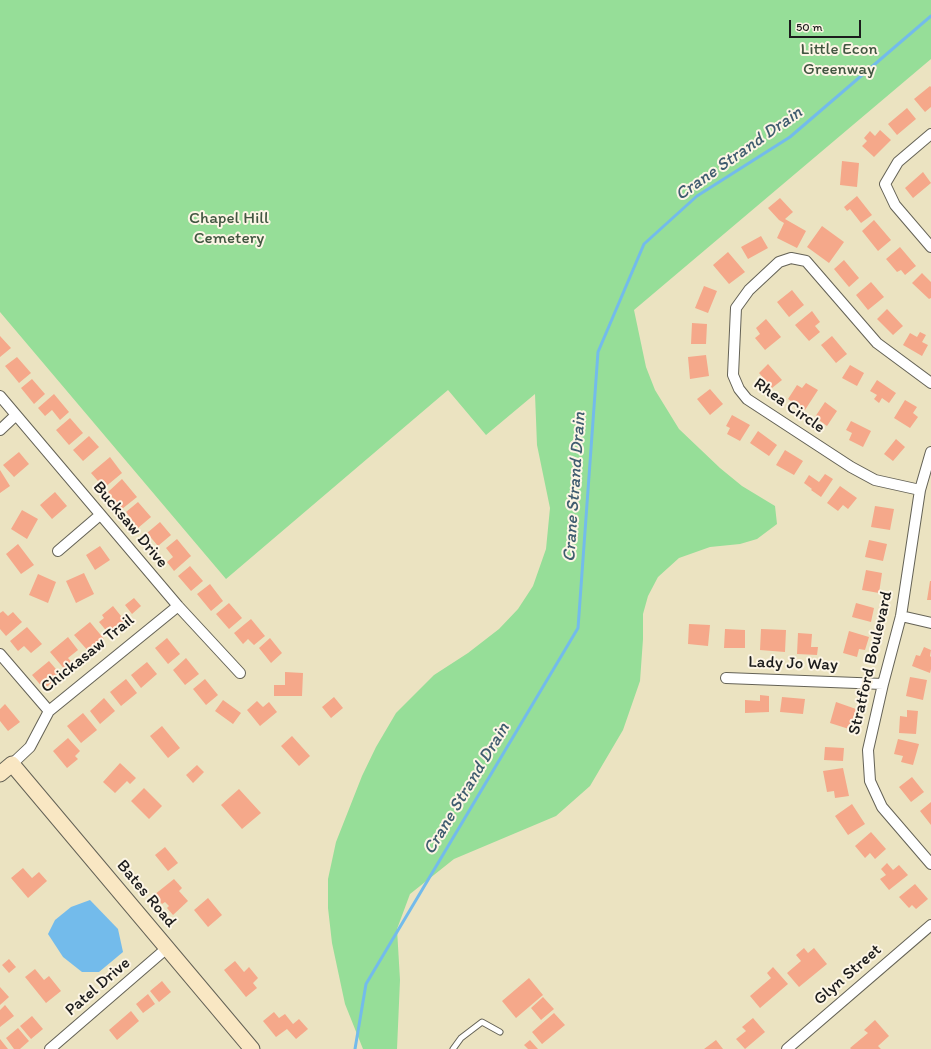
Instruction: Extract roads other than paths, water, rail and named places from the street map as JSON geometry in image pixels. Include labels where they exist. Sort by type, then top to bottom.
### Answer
[{"type":"street","points":[[931,134],[898,162],[884,184],[895,205],[931,247]]},
{"type":"street","name":"Rhea Circle","points":[[920,490],[875,480],[851,467],[747,399],[738,389],[733,375],[736,308],[750,290],[780,262],[791,258],[806,261],[877,343],[931,383]]},
{"type":"street","name":"Bucksaw Drive","points":[[0,396],[178,606],[240,672]]},
{"type":"street","points":[[0,430],[16,415]]},
{"type":"street","name":"Stratford Boulevard","points":[[931,452],[920,490],[901,616],[883,684],[868,750],[870,781],[882,808],[931,864]]},
{"type":"street","points":[[58,551],[100,515]]},
{"type":"street","name":"Chickasaw Trail","points":[[0,774],[30,747],[49,711],[178,606]]},
{"type":"street","points":[[901,616],[931,623]]},
{"type":"street","points":[[0,654],[49,711]]},
{"type":"street","name":"Lady Jo Way","points":[[726,678],[883,684]]},
{"type":"street","name":"Bates Road","points":[[12,764],[252,1049]]},
{"type":"street","name":"Glyn Street","points":[[787,1049],[931,925]]},
{"type":"street","name":"Patel Drive","points":[[50,1049],[167,948]]},
{"type":"lane","points":[[453,1049],[461,1038],[482,1022],[500,1032]]},
{"type":"water","points":[[90,900],[118,929],[123,952],[99,972],[82,972],[63,957],[48,934],[55,920],[71,907]]},
{"type":"waterway","name":"Crane Strand Drain","points":[[355,1049],[366,984],[578,628],[598,352],[644,244],[697,196],[790,137],[931,16]]},
{"type":"park label","name":"Little Econ Greenway","points":[[839,60]]},
{"type":"park label","name":"Chapel Hill Cemetery","points":[[229,229]]}]
